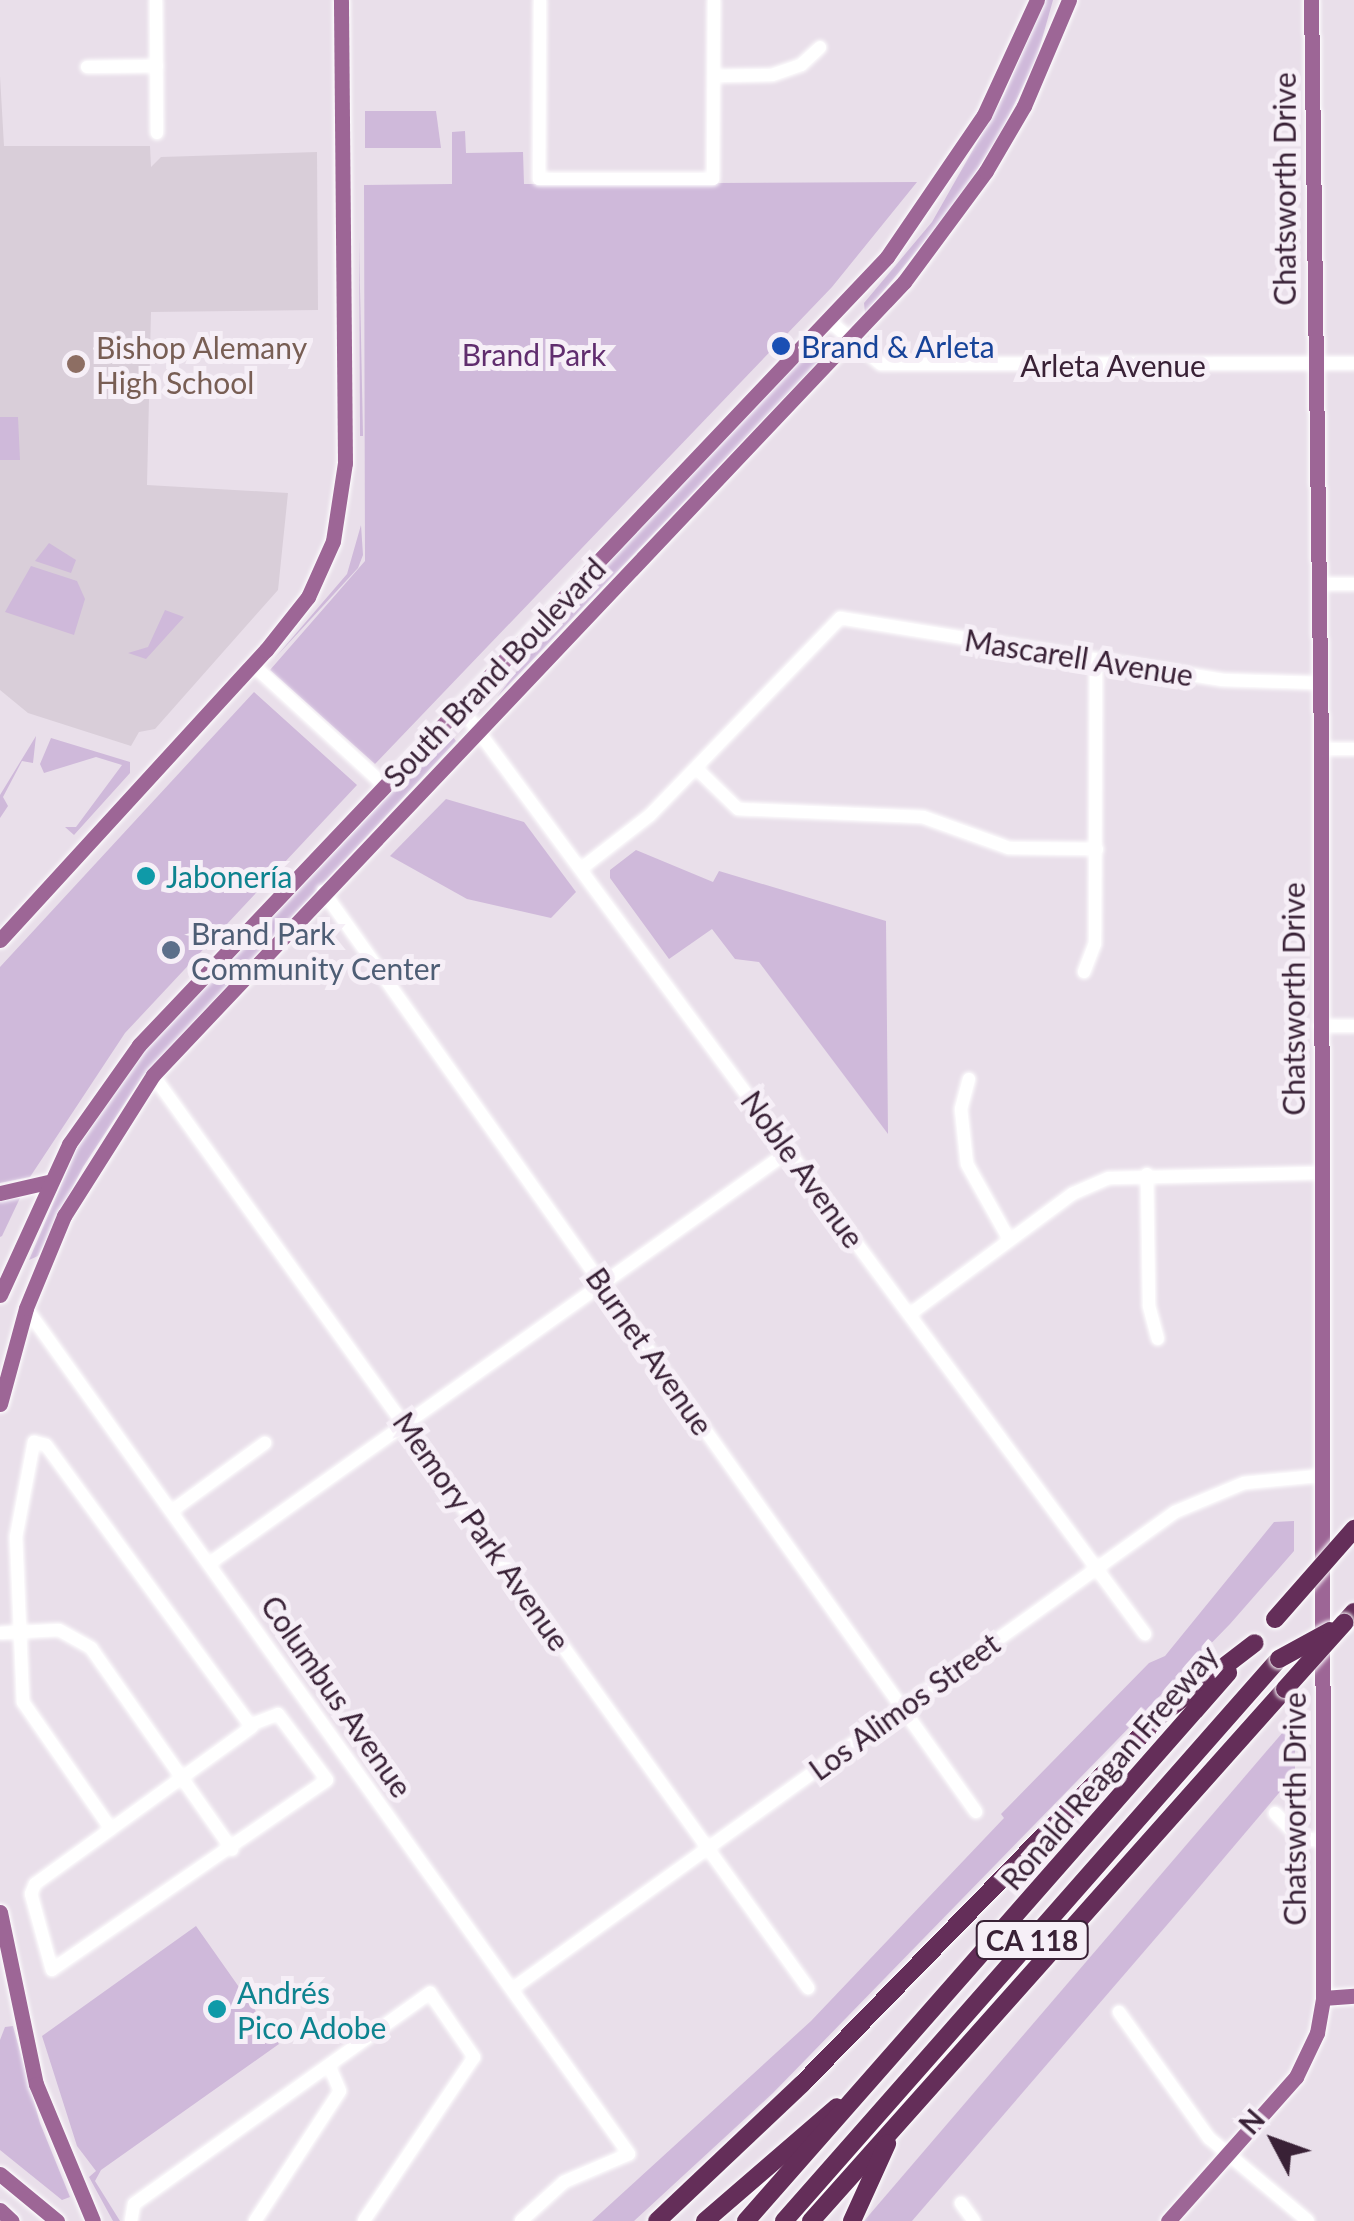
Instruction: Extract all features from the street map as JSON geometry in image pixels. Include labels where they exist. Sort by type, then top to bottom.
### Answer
[{"type":"highway","name":"Ronald Reagan Freeway","points":[[746,2221],[1354,1529]]},
{"type":"highway","name":"CA 118","points":[[784,2221],[1279,1660],[1349,1617]]},
{"type":"highway","name":"CA 118","points":[[812,2221],[1349,1617]]},
{"type":"highway","points":[[657,2221],[802,2084],[1161,1715],[1255,1643]]},
{"type":"highway","name":"CA 118","points":[[772,2221],[1191,1748],[1198,1707]]},
{"type":"highway","points":[[706,2221],[798,2134],[862,2089]]},
{"type":"highway","points":[[852,2221],[892,2132]]},
{"type":"main road","points":[[0,940],[253,666],[308,597],[332,541],[343,490],[341,0]]},
{"type":"main road","name":"South Brand Boulevard","points":[[0,1295],[3,1274],[48,1182],[90,1111],[158,1021],[828,321],[949,174],[1000,84],[1036,0]]},
{"type":"main road","name":"South Brand Boulevard","points":[[0,1404],[26,1308],[87,1174],[153,1075],[323,891],[848,341],[936,242],[986,171],[1024,106],[1069,0]]},
{"type":"main road","name":"Chatsworth Drive","points":[[1168,2221],[1296,2077],[1317,2032],[1322,1998],[1318,1476],[1321,748],[1312,363],[1311,0]]},
{"type":"main road","points":[[0,1192],[48,1182]]},
{"type":"main road","name":"Columbus Avenue","points":[[3,1274],[26,1308]]},
{"type":"main road","points":[[0,1902],[0,1964]]},
{"type":"main road","points":[[0,1912],[36,2084],[92,2221]]},
{"type":"main road","points":[[1322,1998],[1354,1996]]},
{"type":"main road","points":[[0,2174],[57,2221]]},
{"type":"main road","points":[[0,2210],[12,2221]]},
{"type":"street","points":[[156,0],[158,133]]},
{"type":"street","points":[[540,0],[539,178],[713,179],[714,0]]},
{"type":"street","points":[[715,76],[772,75],[801,65],[820,47]]},
{"type":"street","points":[[87,68],[156,66]]},
{"type":"street","name":"Arleta Avenue","points":[[828,321],[881,364],[1354,363]]},
{"type":"street","points":[[1318,584],[1354,584]]},
{"type":"street","name":"Mascarell Avenue","points":[[697,769],[840,618],[1223,680],[1319,683]]},
{"type":"street","points":[[1084,972],[1095,944],[1096,660]]},
{"type":"street","points":[[253,666],[382,784]]},
{"type":"street","name":"Noble Avenue","points":[[458,705],[479,728],[1145,1634]]},
{"type":"street","points":[[1321,748],[1354,749]]},
{"type":"street","points":[[582,868],[697,769],[738,809],[923,817],[1009,848],[1097,850]]},
{"type":"street","name":"Burnet Avenue","points":[[323,891],[976,1812]]},
{"type":"street","points":[[1320,1026],[1354,1026]]},
{"type":"street","name":"Memory Park Avenue","points":[[153,1075],[808,1988]]},
{"type":"street","points":[[969,1079],[960,1108],[967,1164],[1009,1239]]},
{"type":"street","points":[[210,1563],[789,1152]]},
{"type":"street","points":[[910,1314],[1072,1194],[1109,1178],[1147,1174],[1320,1174]]},
{"type":"street","points":[[1147,1174],[1149,1306],[1158,1339]]},
{"type":"street","name":"Columbus Avenue","points":[[26,1308],[629,2154],[564,2182],[521,2221]]},
{"type":"street","points":[[111,1829],[23,1702],[16,1633],[16,1538],[26,1454],[34,1442],[46,1445],[252,1727]]},
{"type":"street","points":[[173,1510],[265,1443]]},
{"type":"street","name":"Los Alimos Street","points":[[512,1989],[1174,1512],[1244,1484],[1318,1476]]},
{"type":"street","points":[[0,1633],[59,1630],[78,1636],[232,1849]]},
{"type":"street","points":[[278,1714],[327,1780],[52,1970],[31,1894],[35,1884],[183,1779],[252,1727],[278,1714]]},
{"type":"street","points":[[1275,1813],[1297,1836],[1322,1842]]},
{"type":"street","points":[[130,2215],[430,1993],[474,2057],[364,2221]]},
{"type":"street","points":[[1119,2012],[1209,2138],[1308,2221]]},
{"type":"street","points":[[255,2221],[340,2091],[329,2065]]},
{"type":"street","points":[[961,2202],[974,2221]]},
{"type":"shaded area","name":"Bishop Alemany High School","points":[[0,76],[4,146],[150,146],[151,167],[161,157],[317,152],[318,310],[151,312],[147,485],[288,493],[278,590],[155,729],[139,732],[131,746],[28,713],[0,690]]},
{"type":"green space","points":[[1045,0],[1053,0],[1037,57],[1001,132],[954,206],[865,313],[864,303],[932,222],[1004,95]]},
{"type":"green space","points":[[365,111],[436,111],[441,148],[365,148]]},
{"type":"green space","name":"Brand Park","points":[[465,131],[466,153],[523,152],[524,184],[917,182],[832,287],[375,764],[270,670],[365,561],[364,185],[452,184],[452,132]]},
{"type":"green space","points":[[359,238],[363,436],[360,436]]},
{"type":"green space","points":[[816,353],[822,358],[497,697],[573,598],[795,365]]},
{"type":"green space","points":[[0,417],[18,417],[20,460],[0,460]]},
{"type":"green space","points":[[361,525],[363,555],[358,568],[274,659],[347,574]]},
{"type":"green space","points":[[49,543],[76,560],[71,573],[35,561]]},
{"type":"green space","points":[[31,566],[77,581],[85,599],[74,635],[5,612]]},
{"type":"green space","points":[[165,610],[184,617],[146,659],[128,653],[148,647]]},
{"type":"green space","points":[[254,692],[357,785],[125,1033],[30,1177],[0,1183],[0,967]]},
{"type":"green space","points":[[449,732],[456,741],[142,1077],[83,1167],[38,1256],[29,1260],[76,1150],[138,1058]]},
{"type":"green space","points":[[36,736],[33,763],[22,761],[3,797],[8,806],[0,818],[0,795]]},
{"type":"green space","points":[[51,738],[130,762],[130,773],[74,835],[65,827],[76,827],[122,765],[96,757],[44,773],[40,764]]},
{"type":"green space","points":[[446,799],[524,822],[576,892],[551,918],[467,899],[390,856]]},
{"type":"green space","points":[[636,850],[713,882],[719,871],[886,921],[888,1134],[759,962],[735,959],[712,929],[669,959],[610,878],[610,870]]},
{"type":"green space","points":[[20,1198],[2,1236],[0,1237],[0,1199]]},
{"type":"green space","points":[[1294,1521],[1294,1551],[1230,1624],[773,2093],[634,2221],[592,2221],[811,2021],[1004,1818],[1001,1814],[1149,1663],[1165,1656],[1274,1522]]},
{"type":"green space","points":[[1295,1718],[1295,1774],[1185,1904],[912,2221],[864,2221]]},
{"type":"green space","points":[[196,1926],[279,2044],[101,2170],[95,2181],[120,2221],[113,2221],[89,2177],[96,2171],[77,2146],[42,2036]]},
{"type":"green space","points":[[13,2026],[40,2123],[70,2197],[62,2200],[0,2150],[0,2040],[5,2027]]},
{"type":"place","name":"Brand & Arleta","points":[[781,346]]},
{"type":"place","name":"Bishop Alemany High School","points":[[76,364]]},
{"type":"place","name":"Jabonería","points":[[146,876]]},
{"type":"place","name":"Brand Park Community Center","points":[[171,950]]},
{"type":"place","name":"Andrés Pico Adobe","points":[[217,2009]]}]
